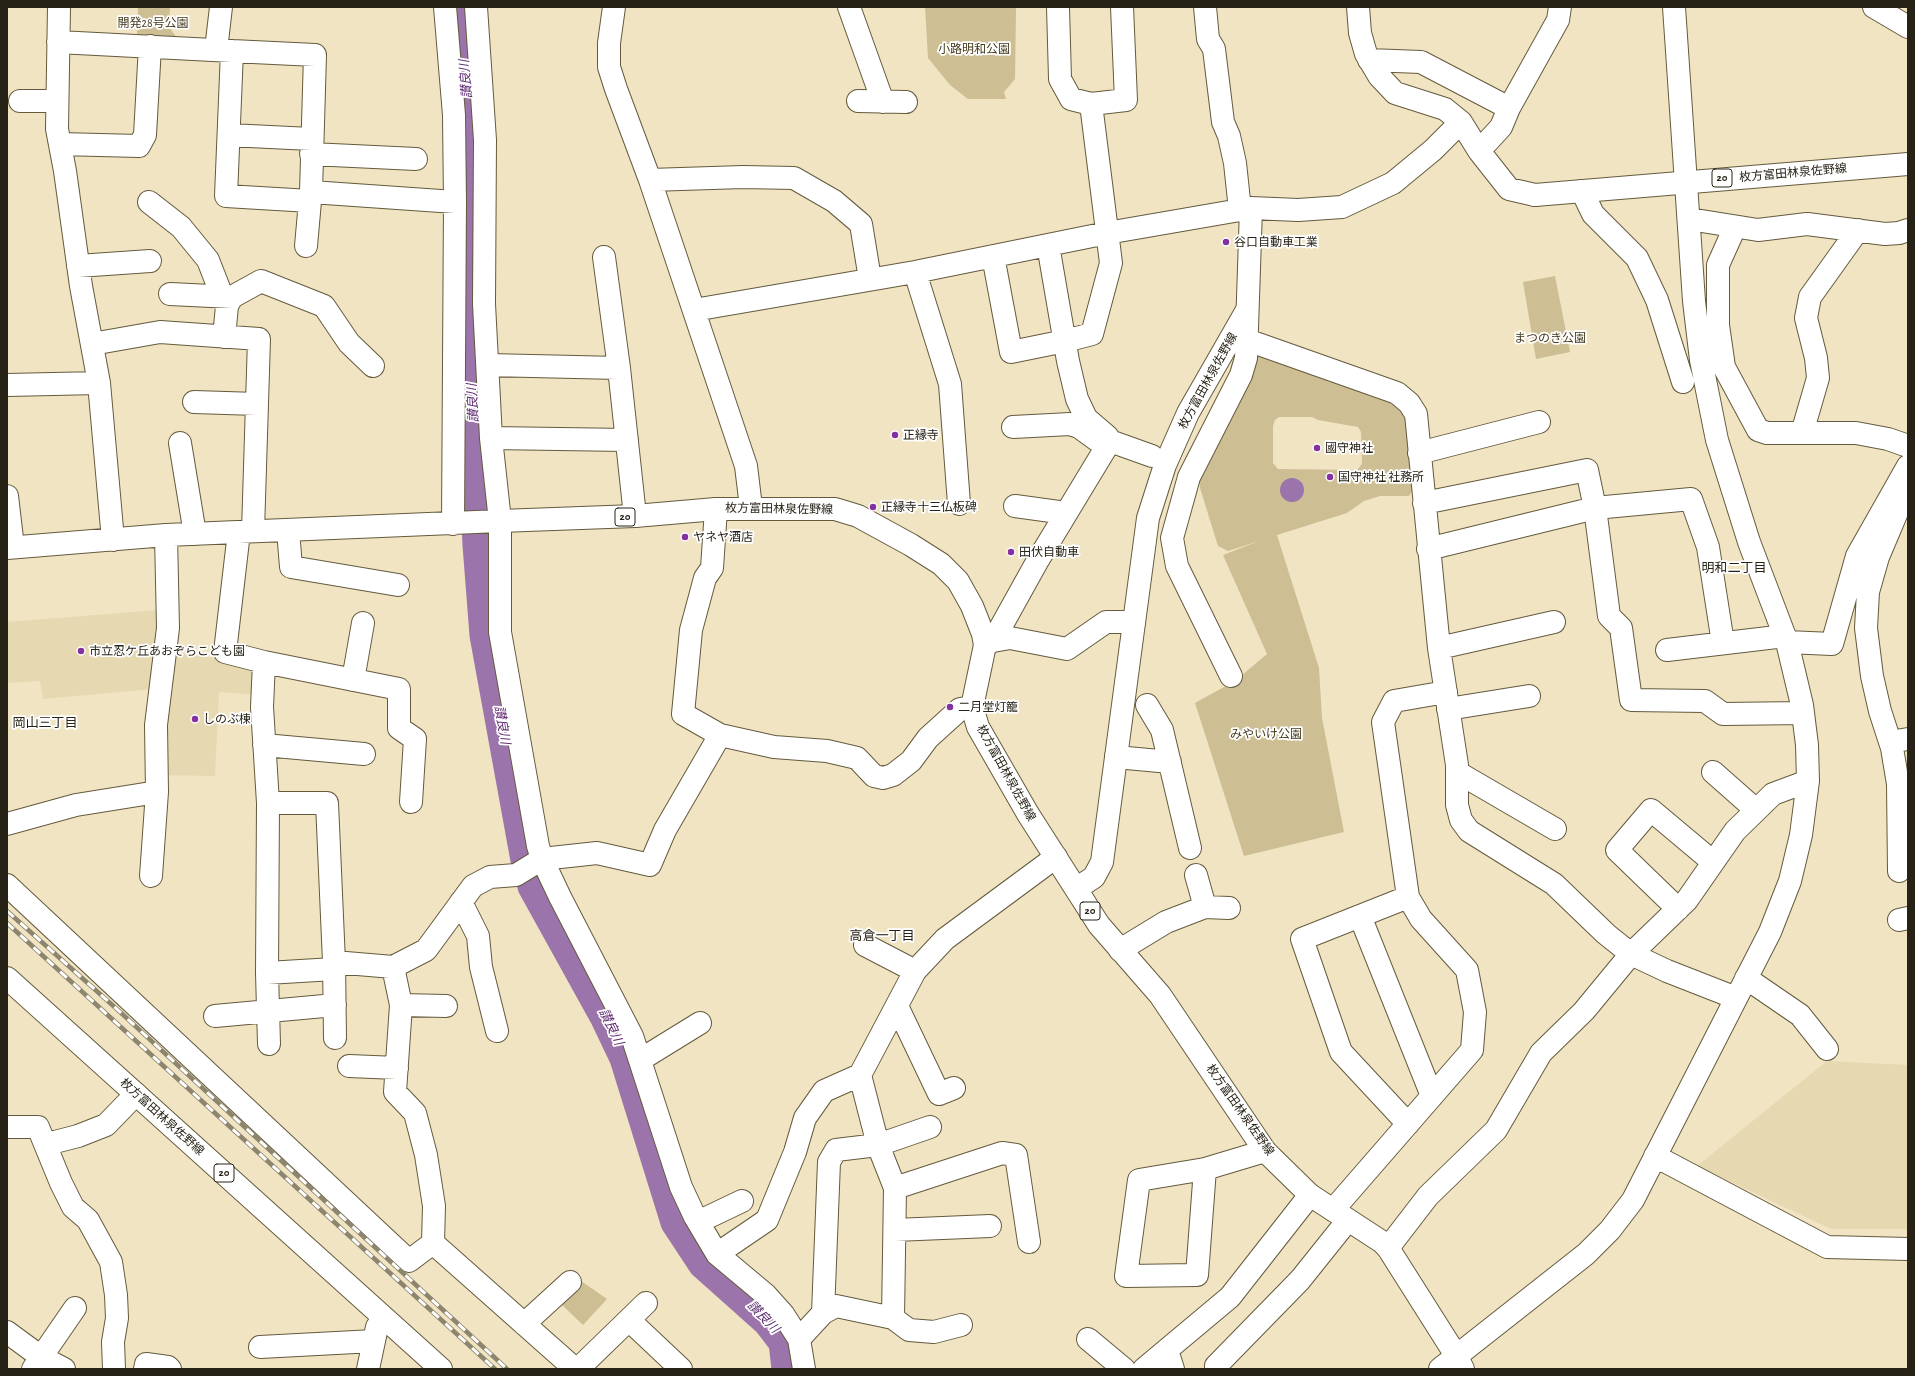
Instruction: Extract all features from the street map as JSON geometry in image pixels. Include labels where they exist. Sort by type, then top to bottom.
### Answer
[{"type":"street","points":[[59,7],[57,129],[78,266],[100,383],[113,540]]},
{"type":"street","points":[[221,7],[229,135],[226,196],[310,196],[455,202]]},
{"type":"street","points":[[445,7],[454,115],[455,202],[453,524]]},
{"type":"street","points":[[476,7],[485,140],[484,304],[491,438],[500,521],[500,632],[542,859],[632,1036],[681,1187],[698,1222],[717,1254],[766,1295],[783,1314],[799,1339],[804,1369]]},
{"type":"street","points":[[614,7],[609,43],[610,67],[616,89],[650,180],[746,466],[751,507]]},
{"type":"street","points":[[849,7],[883,102]]},
{"type":"street","points":[[1058,7],[1060,79],[1072,99],[1091,104],[1126,100],[1122,7]]},
{"type":"street","points":[[1205,7],[1208,39],[1214,49],[1223,122],[1229,136],[1246,209],[1246,358],[1241,375],[1183,474],[1172,538],[1177,566],[1231,676]]},
{"type":"street","name":"枚方富田林泉佐野線","points":[[1358,7],[1360,33],[1366,54],[1378,76],[1396,93],[1445,109],[1461,122],[1479,151],[1509,189],[1535,195],[1686,181],[1908,164]]},
{"type":"street","points":[[1479,151],[1501,127],[1509,108],[1558,20],[1560,7]]},
{"type":"street","points":[[1454,1365],[1586,1254],[1610,1230],[1633,1200],[1770,932],[1790,881],[1801,835],[1808,781],[1807,745],[1803,713],[1786,639],[1749,542],[1717,440],[1701,360],[1694,301],[1674,7]]},
{"type":"street","points":[[1874,7],[1908,28]]},
{"type":"street","points":[[448,42],[478,38]]},
{"type":"street","points":[[58,42],[315,55],[310,196],[306,246]]},
{"type":"street","points":[[60,144],[139,146],[145,135],[150,46]]},
{"type":"street","points":[[1369,60],[1421,62],[1509,108]]},
{"type":"street","points":[[20,101],[57,101]]},
{"type":"street","points":[[858,101],[906,102]]},
{"type":"street","points":[[993,256],[1011,352],[1092,334],[1111,263],[1091,104]]},
{"type":"street","points":[[694,310],[915,272],[1107,233],[1246,209],[1298,210],[1342,207],[1394,183],[1433,150],[1461,122]]},
{"type":"street","points":[[229,135],[311,147],[416,159]]},
{"type":"street","points":[[650,180],[743,177],[794,178],[834,202],[861,224],[870,280]]},
{"type":"street","points":[[1582,191],[1593,214],[1637,258],[1657,300],[1682,382]]},
{"type":"street","points":[[149,202],[181,227],[208,260],[227,296],[224,336]]},
{"type":"street","points":[[1689,218],[1758,230],[1807,224],[1885,234],[1899,233],[1908,230]]},
{"type":"street","points":[[1735,227],[1718,265],[1718,325],[1724,367],[1758,430],[1767,433],[1856,432],[1888,439],[1908,446]]},
{"type":"street","points":[[1802,433],[1818,378],[1816,358],[1806,318],[1810,297],[1858,230]]},
{"type":"street","points":[[989,643],[1108,444],[1107,436],[1086,418],[1077,399],[1048,245]]},
{"type":"street","points":[[604,257],[619,368],[635,516]]},
{"type":"street","points":[[78,266],[150,261]]},
{"type":"street","points":[[915,272],[950,384],[959,504]]},
{"type":"street","points":[[170,294],[227,296],[261,281],[324,306],[349,343],[373,366]]},
{"type":"street","name":"枚方富田林泉佐野線","points":[[1076,889],[1094,877],[1102,862],[1148,518],[1165,465],[1188,413],[1247,310]]},
{"type":"street","points":[[92,344],[160,332],[259,339],[257,404],[246,531],[225,652],[264,662],[399,689],[399,728],[415,739],[411,802]]},
{"type":"street","points":[[1247,340],[1397,393],[1409,403],[1416,414],[1428,549],[1439,648],[1457,772],[1456,805],[1461,820],[1469,831],[1554,884],[1606,934],[1631,954],[1667,971],[1736,998]]},
{"type":"street","points":[[488,365],[619,368]]},
{"type":"street","points":[[7,385],[100,383]]},
{"type":"street","points":[[194,402],[257,404]]},
{"type":"street","points":[[1419,453],[1540,422]]},
{"type":"street","points":[[1013,427],[1070,424],[1079,426],[1108,444],[1152,456]]},
{"type":"street","points":[[491,438],[627,440]]},
{"type":"street","points":[[180,442],[195,534]]},
{"type":"street","points":[[1667,650],[1723,643],[1786,639],[1832,644],[1857,556],[1908,466]]},
{"type":"street","points":[[1424,503],[1587,470],[1595,508],[1609,616],[1621,628],[1631,700],[1704,701],[1723,714],[1803,713]]},
{"type":"street","points":[[1900,871],[1903,784],[1899,740],[1880,711],[1872,676],[1866,628],[1868,592],[1878,557],[1908,486]]},
{"type":"street","points":[[7,496],[10,547]]},
{"type":"street","points":[[1428,549],[1595,508],[1691,499],[1708,547],[1723,643]]},
{"type":"street","points":[[1015,506],[1066,513]]},
{"type":"street","name":"枚方富田林泉佐野線","points":[[10,547],[166,535],[635,516],[751,507],[835,509],[858,516],[911,545],[941,564],[958,581],[972,606],[983,634],[989,643],[972,707],[978,727],[1028,814],[1099,925],[1160,994],[1265,1151],[1310,1195],[1382,1242],[1388,1248],[1454,1365]]},
{"type":"street","points":[[716,509],[712,568],[705,578],[691,630],[683,714],[720,735],[774,747],[827,751],[857,758],[874,776],[883,778],[893,775],[911,760],[928,738],[960,709],[972,707]]},
{"type":"street","points":[[288,530],[291,567],[398,585]]},
{"type":"street","points":[[151,876],[157,792],[156,725],[168,628],[166,535]]},
{"type":"street","points":[[989,643],[1010,638],[1067,649],[1106,622],[1134,622]]},
{"type":"street","points":[[1439,648],[1554,622]]},
{"type":"street","points":[[353,680],[363,623]]},
{"type":"street","points":[[264,662],[262,706],[268,803],[267,973],[269,1044]]},
{"type":"street","points":[[1217,1369],[1216,1366],[1300,1280],[1340,1215],[1408,1124],[1472,1050],[1475,1012],[1467,970],[1422,919],[1408,897],[1383,722],[1394,701],[1447,701],[1529,696]]},
{"type":"street","points":[[1147,705],[1162,730],[1190,848]]},
{"type":"street","points":[[267,973],[334,966],[393,966],[426,950],[473,886],[490,877],[516,875],[542,859],[597,853],[650,865],[665,830],[720,735]]},
{"type":"street","points":[[264,745],[364,754]]},
{"type":"street","points":[[1116,756],[1170,762]]},
{"type":"street","points":[[1457,772],[1555,829]]},
{"type":"street","points":[[1713,772],[1756,810]]},
{"type":"street","points":[[1388,1248],[1428,1196],[1496,1130],[1541,1053],[1584,1010],[1631,954],[1687,900],[1735,831],[1773,794],[1808,781]]},
{"type":"street","points":[[7,824],[76,805],[157,792]]},
{"type":"street","points":[[268,803],[327,803],[334,966],[335,1038]]},
{"type":"street","points":[[1678,909],[1616,850],[1651,810],[1713,862]]},
{"type":"street","points":[[717,1254],[767,1220],[795,1152],[805,1118],[824,1091],[860,1075],[915,971],[946,939],[1056,857]]},
{"type":"street","points":[[1196,875],[1205,908]]},
{"type":"street","points":[[7,885],[409,1261],[433,1243]]},
{"type":"street","points":[[1408,897],[1302,939],[1341,1052],[1408,1124]]},
{"type":"street","points":[[461,902],[478,936],[482,968],[497,1031]]},
{"type":"street","points":[[1120,950],[1166,922],[1205,908],[1229,908]]},
{"type":"street","points":[[1360,916],[1432,1096]]},
{"type":"street","points":[[865,945],[915,971]]},
{"type":"street","points":[[393,966],[400,1005],[395,1092],[415,1113],[426,1155],[434,1206],[433,1243],[575,1369]]},
{"type":"street","name":"枚方富田林泉佐野線","points":[[7,978],[441,1369]]},
{"type":"street","points":[[1746,978],[1800,1015],[1827,1050]]},
{"type":"street","points":[[215,1016],[335,1005]]},
{"type":"street","points":[[400,1005],[446,1006]]},
{"type":"street","points":[[897,1006],[940,1094],[954,1088]]},
{"type":"street","points":[[640,1060],[700,1023]]},
{"type":"street","points":[[349,1066],[397,1068]]},
{"type":"street","points":[[860,1075],[878,1144],[895,1188],[896,1230],[893,1318]]},
{"type":"street","points":[[47,1144],[78,1136],[106,1125],[136,1094]]},
{"type":"street","points":[[7,1127],[38,1127],[47,1144],[61,1183],[73,1207],[88,1220],[111,1262],[117,1303],[117,1318],[113,1342],[114,1369]]},
{"type":"street","points":[[823,1313],[828,1162],[836,1150],[878,1144],[930,1127]]},
{"type":"street","points":[[1205,1169],[1196,1275],[1126,1276],[1139,1180],[1205,1169],[1265,1151]]},
{"type":"street","points":[[895,1188],[1002,1153],[1016,1155],[1029,1242]]},
{"type":"street","points":[[1655,1156],[1827,1247],[1908,1249]]},
{"type":"street","points":[[1144,1369],[1170,1359],[1230,1297],[1310,1195]]},
{"type":"street","points":[[698,1222],[742,1201]]},
{"type":"street","points":[[896,1230],[990,1226]]},
{"type":"street","points":[[524,1324],[570,1282]]},
{"type":"street","points":[[578,1369],[646,1303]]},
{"type":"street","points":[[799,1339],[823,1313],[836,1306],[893,1318],[909,1330],[934,1332],[961,1325]]},
{"type":"street","points":[[37,1363],[75,1308]]},
{"type":"street","points":[[368,1369],[379,1313]]},
{"type":"street","points":[[629,1320],[681,1369]]},
{"type":"street","points":[[7,1332],[37,1363],[64,1369]]},
{"type":"street","points":[[1088,1339],[1124,1369]]},
{"type":"street","points":[[260,1347],[374,1341]]},
{"type":"street","points":[[144,1369],[146,1364],[168,1367],[170,1369]]},
{"type":"shaded area","points":[[1292,478],[1300,482],[1304,490],[1300,498],[1292,502],[1284,498],[1280,490],[1284,482]]},
{"type":"shaded area","name":"市立忍ケ丘あおぞらこども園","points":[[158,610],[153,689],[43,699],[40,681],[7,683],[7,622]]},
{"type":"shaded area","name":"市立忍ケ丘あおぞらこども園","points":[[176,652],[256,665],[257,695],[219,692],[215,776],[162,775],[169,692]]},
{"type":"shaded area","points":[[1827,1061],[1908,1065],[1908,1229],[1831,1229],[1697,1166]]},
{"type":"green space","name":"開発28号公園","points":[[138,7],[170,7],[169,27],[178,39],[137,38]]},
{"type":"green space","name":"小路明和公園","points":[[925,7],[1016,7],[1015,79],[1004,92],[1006,99],[968,99],[950,85],[928,58]]},
{"type":"green space","name":"まつのき公園","points":[[1555,276],[1570,352],[1536,359],[1523,282]]},
{"type":"green space","name":"みやいけ公園","points":[[1274,353],[1380,391],[1404,410],[1407,420],[1414,488],[1409,496],[1380,496],[1364,501],[1347,513],[1277,535],[1319,668],[1322,718],[1344,832],[1244,856],[1195,703],[1235,681],[1267,654],[1223,555],[1259,541],[1228,551],[1218,546],[1200,488],[1199,476],[1252,356]],"holes":[[[1279,417],[1312,417],[1318,420],[1358,427],[1361,432],[1362,464],[1357,470],[1278,469],[1273,463],[1273,426],[1275,420]]]},
{"type":"green space","points":[[581,1281],[607,1299],[583,1325],[560,1303]]},
{"type":"waterway","name":"讃良川","points":[[460,7],[468,96],[470,354],[479,545],[486,635],[527,860],[534,886],[606,1016],[626,1058],[677,1222],[704,1263],[769,1321],[785,1342],[788,1369]]},
{"type":"railway","points":[[7,911],[119,1011],[507,1369]]},
{"type":"railway","points":[[7,923],[495,1369]]},
{"type":"place","name":"谷口自動車工業","points":[[1226,242]]},
{"type":"place","name":"正縁寺","points":[[895,435]]},
{"type":"place","name":"國守神社","points":[[1317,448]]},
{"type":"place","name":"国守神社 社務所","points":[[1330,477]]},
{"type":"place","name":"正縁寺十三仏板碑","points":[[873,507]]},
{"type":"place","name":"ヤネヤ酒店","points":[[685,537]]},
{"type":"place","name":"田伏自動車","points":[[1011,552]]},
{"type":"place","name":"市立忍ケ丘あおぞらこども園","points":[[81,651]]},
{"type":"place","name":"二月堂灯籠","points":[[950,707]]},
{"type":"place","name":"しのぶ棟","points":[[195,719]]},
{"type":"district","name":"明和二丁目","points":[[1734,568]]},
{"type":"district","name":"岡山三丁目","points":[[45,723]]},
{"type":"district","name":"高倉一丁目","points":[[882,936]]}]
